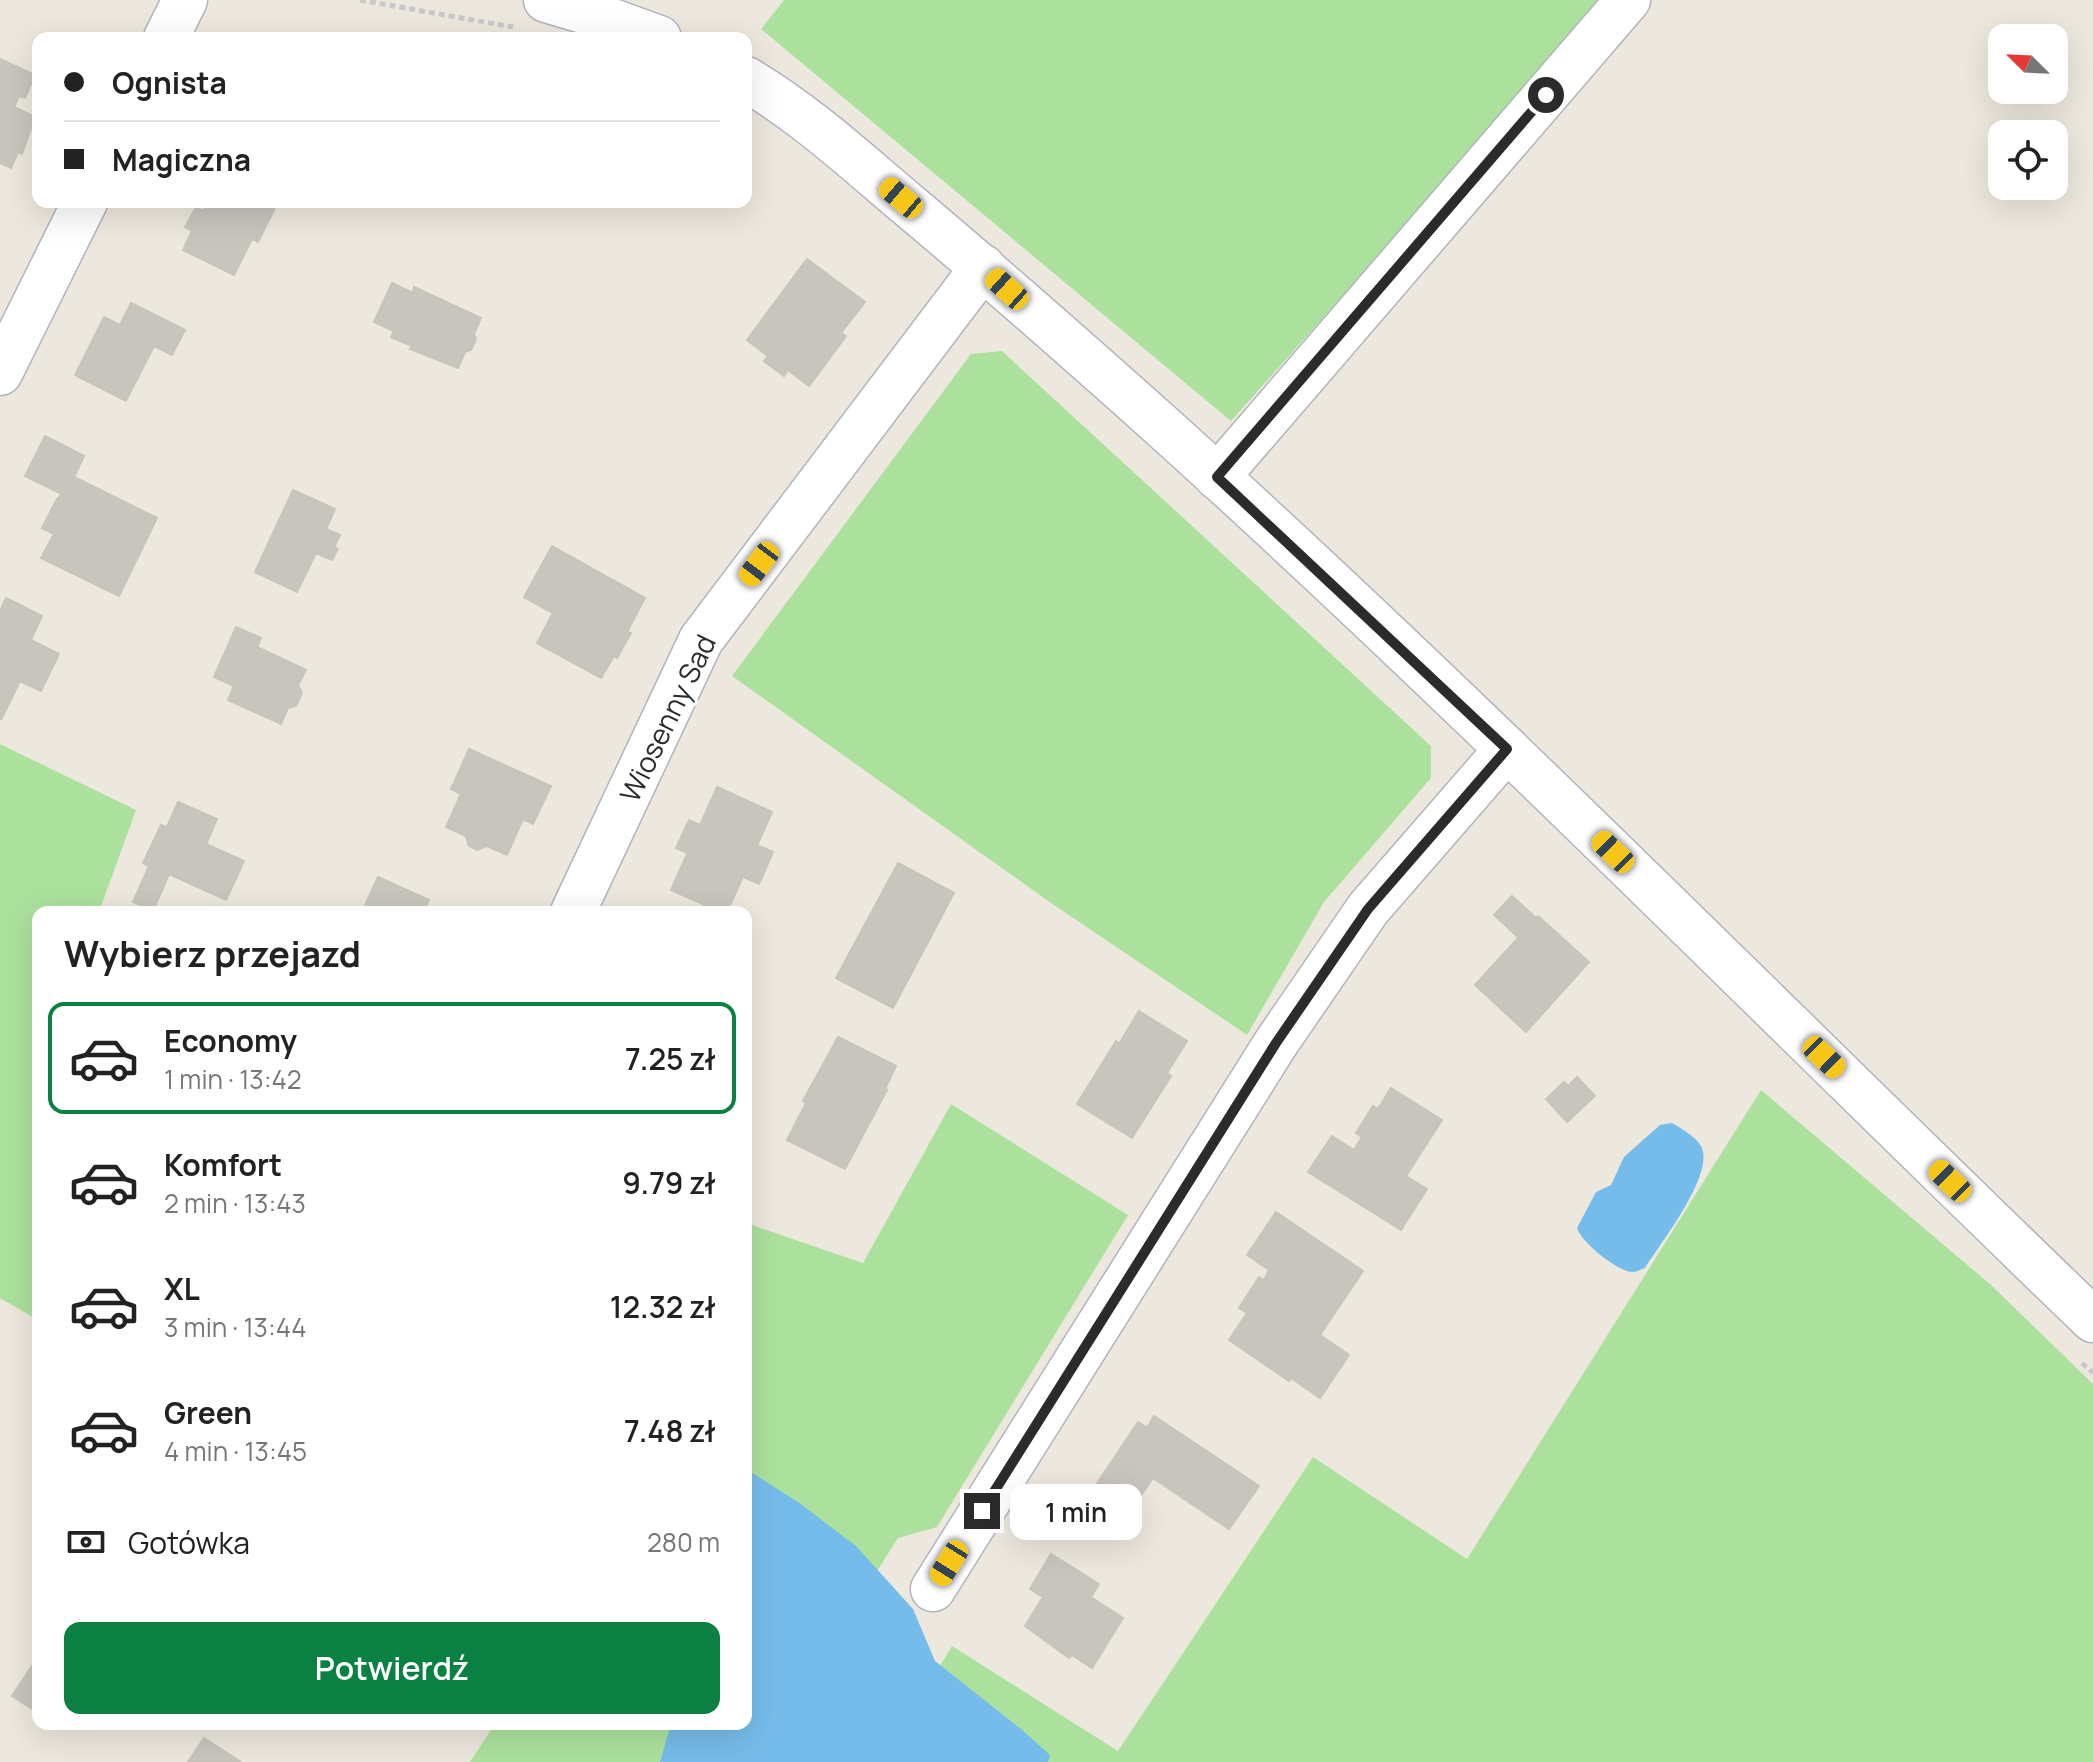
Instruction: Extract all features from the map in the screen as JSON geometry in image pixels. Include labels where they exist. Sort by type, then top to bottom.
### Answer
[{"type":"street","points":[[169,32],[185,0]]},
{"type":"street","points":[[1217,477],[1628,0]]},
{"type":"street","points":[[533,14],[607,18],[643,32]]},
{"type":"street","points":[[752,83],[840,148],[983,267],[1217,477],[1507,749],[2093,1320]]},
{"type":"street","points":[[0,373],[82,208]]},
{"type":"street","name":"Wiosenny Sad","points":[[576,906],[701,640],[983,267]]},
{"type":"street","points":[[933,1589],[1276,1043],[1368,909],[1507,749]]},
{"type":"path","points":[[360,0],[533,14]]},
{"type":"green space","points":[[784,0],[1606,0],[1231,421],[761,29]]},
{"type":"green space","points":[[1002,351],[1431,746],[1431,778],[1324,902],[1247,1035],[1051,903],[732,676],[971,354]]},
{"type":"green space","points":[[0,744],[136,810],[101,906],[32,906],[32,1317],[0,1298]]},
{"type":"green space","points":[[1761,1090],[1991,1285],[2093,1384],[2093,1762],[470,1762],[491,1730],[752,1730],[752,1225],[863,1263],[951,1104],[1128,1215],[937,1527],[898,1538],[846,1620],[935,1674],[952,1646],[1118,1751],[1313,1457],[1467,1559]]},
{"type":"water","points":[[1672,1123],[1701,1146],[1704,1158],[1701,1173],[1684,1208],[1645,1268],[1634,1272],[1625,1270],[1592,1248],[1577,1228],[1596,1192],[1611,1185],[1624,1157],[1660,1125]]},
{"type":"water","points":[[752,1473],[798,1502],[856,1546],[913,1609],[935,1661],[1050,1755],[1048,1762],[660,1762],[669,1730],[752,1730]]},
{"type":"building","points":[[0,59],[32,74],[25,98],[19,96],[14,107],[32,116],[32,126],[22,154],[18,152],[11,168],[0,163]]},
{"type":"building","points":[[195,208],[204,211],[205,208],[275,208],[258,242],[252,239],[234,275],[183,250],[192,231],[185,227]]},
{"type":"building","points":[[807,259],[865,302],[841,333],[846,336],[809,386],[788,370],[784,376],[764,361],[768,356],[747,340]]},
{"type":"building","points":[[392,283],[413,293],[414,287],[481,318],[474,334],[476,340],[471,350],[465,352],[458,368],[410,349],[412,346],[391,337],[394,331],[374,322]]},
{"type":"building","points":[[131,303],[185,330],[172,355],[154,346],[126,401],[75,375],[104,317],[120,325]]},
{"type":"building","points":[[45,436],[84,456],[74,477],[157,518],[119,596],[41,558],[54,534],[42,528],[62,494],[25,476]]},
{"type":"building","points":[[293,490],[335,509],[326,529],[340,535],[332,560],[316,553],[297,592],[255,572]]},
{"type":"building","points":[[552,546],[645,598],[627,632],[631,633],[601,678],[537,643],[553,613],[524,597]]},
{"type":"building","points":[[6,598],[42,616],[31,640],[59,654],[41,691],[20,681],[1,720],[0,611]]},
{"type":"building","points":[[236,627],[261,638],[257,647],[306,670],[298,685],[302,693],[296,706],[288,708],[281,724],[228,700],[234,686],[214,677]]},
{"type":"building","points":[[469,749],[551,786],[533,824],[523,819],[507,855],[487,846],[477,850],[469,846],[466,836],[446,827],[461,794],[451,789]]},
{"type":"building","points":[[717,787],[772,812],[730,906],[707,906],[671,890]]},
{"type":"building","points":[[178,802],[217,819],[206,844],[244,861],[226,900],[169,874],[155,906],[133,902],[149,866],[143,863],[161,825],[167,827]]},
{"type":"building","points":[[689,820],[700,825],[687,853],[676,848]]},
{"type":"building","points":[[757,845],[773,852],[759,884],[743,877]]},
{"type":"building","points":[[898,863],[954,893],[893,1008],[836,978]]},
{"type":"building","points":[[378,877],[429,900],[426,906],[365,906]]},
{"type":"building","points":[[1512,896],[1536,918],[1518,937],[1494,915]]},
{"type":"building","points":[[1538,916],[1589,962],[1526,1032],[1475,985]]},
{"type":"building","points":[[1139,1011],[1187,1041],[1167,1073],[1171,1076],[1132,1138],[1077,1104],[1116,1041],[1119,1044]]},
{"type":"building","points":[[838,1037],[896,1066],[887,1090],[845,1169],[787,1140],[806,1103],[803,1101]]},
{"type":"building","points":[[1577,1077],[1595,1096],[1567,1122],[1546,1099],[1564,1082],[1568,1086]]},
{"type":"building","points":[[1391,1088],[1442,1120],[1406,1176],[1427,1189],[1401,1230],[1308,1172],[1332,1136],[1354,1150],[1362,1137],[1356,1133],[1373,1106],[1378,1109]]},
{"type":"building","points":[[1276,1212],[1363,1271],[1289,1381],[1229,1340],[1247,1313],[1239,1308],[1259,1277],[1264,1280],[1269,1270],[1247,1255]]},
{"type":"building","points":[[1320,1335],[1349,1355],[1320,1398],[1291,1378]]},
{"type":"building","points":[[1154,1416],[1259,1486],[1229,1529],[1153,1478],[1121,1524],[1086,1500],[1138,1422],[1147,1428]]},
{"type":"building","points":[[1051,1554],[1099,1584],[1091,1597],[1123,1618],[1092,1668],[1072,1655],[1069,1658],[1025,1626],[1043,1597],[1030,1589]]},
{"type":"building","points":[[32,1666],[32,1709],[12,1696]]},
{"type":"building","points":[[204,1738],[241,1762],[188,1762]]},
{"type":"route","points":[[982,1511],[1276,1043],[1368,909],[1507,749],[1217,477],[1546,95]]}]
